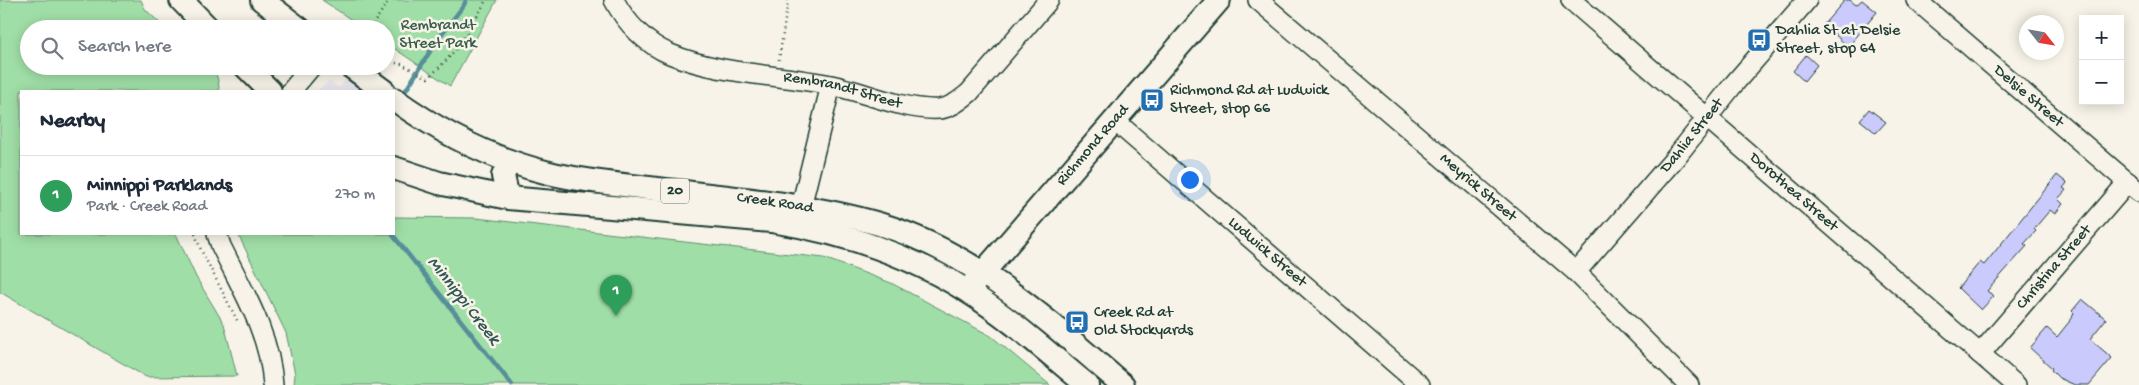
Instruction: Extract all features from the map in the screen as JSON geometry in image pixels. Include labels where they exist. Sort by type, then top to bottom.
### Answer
[{"type":"main road","points":[[181,0],[200,20]]},
{"type":"main road","points":[[262,0],[288,20]]},
{"type":"main road","name":"Richmond Road","points":[[968,291],[1219,0]]},
{"type":"main road","points":[[362,75],[383,90]]},
{"type":"main road","name":"Creek Road","points":[[395,100],[454,138],[509,161],[549,173],[590,181],[801,207],[855,218],[897,230],[946,251],[983,272],[1023,300],[1123,385]]},
{"type":"main road","points":[[508,198],[503,176],[509,161]]},
{"type":"main road","name":"Creek Road","points":[[395,168],[439,183],[508,198],[804,226],[882,248],[932,271],[968,291],[1026,334],[1087,385]]},
{"type":"street","name":"Rembrandt Street","points":[[614,0],[622,16],[646,40],[669,54],[706,66],[831,85],[922,109],[942,109],[969,93],[1049,0]]},
{"type":"street","name":"Meyrick Street","points":[[1258,0],[1576,272],[1689,385]]},
{"type":"street","name":"Dorothea Street","points":[[1571,0],[2016,385]]},
{"type":"street","name":"Dahlia Street","points":[[1576,272],[1807,0]]},
{"type":"street","name":"Delsie Street","points":[[1916,0],[2134,187]]},
{"type":"street","points":[[292,90],[304,75]]},
{"type":"street","points":[[801,207],[831,85]]},
{"type":"street","name":"Ludwick Street","points":[[1114,121],[1420,385]]},
{"type":"street","name":"Christina Street","points":[[1980,354],[2134,187]]},
{"type":"street","points":[[217,235],[266,340],[273,385]]},
{"type":"path","points":[[376,20],[389,0]]},
{"type":"path","points":[[395,63],[428,78],[444,64],[466,37],[486,0]]},
{"type":"path","points":[[777,77],[788,0]]},
{"type":"path","points":[[195,235],[201,250],[240,325]]},
{"type":"shaded area","points":[[347,78],[365,90],[318,90],[329,81],[339,88]]},
{"type":"green space","points":[[0,0],[141,0],[145,9],[157,20],[20,20],[20,75],[216,75],[219,90],[20,90],[20,235],[176,235],[196,277],[224,324],[237,376],[146,377],[0,292]]},
{"type":"green space","name":"Rembrandt Street Park","points":[[322,0],[497,0],[450,86],[395,49],[395,20],[352,20]]},
{"type":"green space","points":[[395,217],[476,218],[824,258],[891,283],[991,336],[1050,385],[294,385],[295,374],[286,333],[238,235],[395,235]]},
{"type":"building","points":[[1845,0],[1850,0],[1856,5],[1862,0],[1877,12],[1848,47],[1824,24]]},
{"type":"building","points":[[1806,55],[1817,65],[1804,81],[1793,71]]},
{"type":"building","points":[[1869,109],[1886,122],[1876,133],[1860,120]]},
{"type":"building","points":[[2057,175],[2067,183],[2063,188],[2066,190],[2058,199],[2063,204],[2055,214],[2050,210],[2034,229],[2036,231],[2024,244],[2027,246],[1987,291],[1994,296],[1981,310],[1958,288],[1980,262],[1984,265]]},
{"type":"building","points":[[2082,299],[2106,319],[2090,339],[2112,358],[2089,385],[2075,385],[2059,378],[2051,370],[2052,368],[2030,348],[2047,328],[2057,337],[2073,317],[2074,313],[2072,311]]},
{"type":"waterway","name":"Minnippi Creek","points":[[403,95],[437,40],[466,0]]},
{"type":"waterway","name":"Minnippi Creek","points":[[393,235],[512,385]]},
{"type":"place","name":"Dahlia St at Delsie Street, stop 64","points":[[1759,40]]},
{"type":"place","name":"Richmond Rd at Ludwick Street, stop 66","points":[[1152,100]]},
{"type":"place","name":"Minnippi Parklands","points":[[616,316]]},
{"type":"place","name":"Creek Rd at Old Stockyards","points":[[1077,322]]}]
